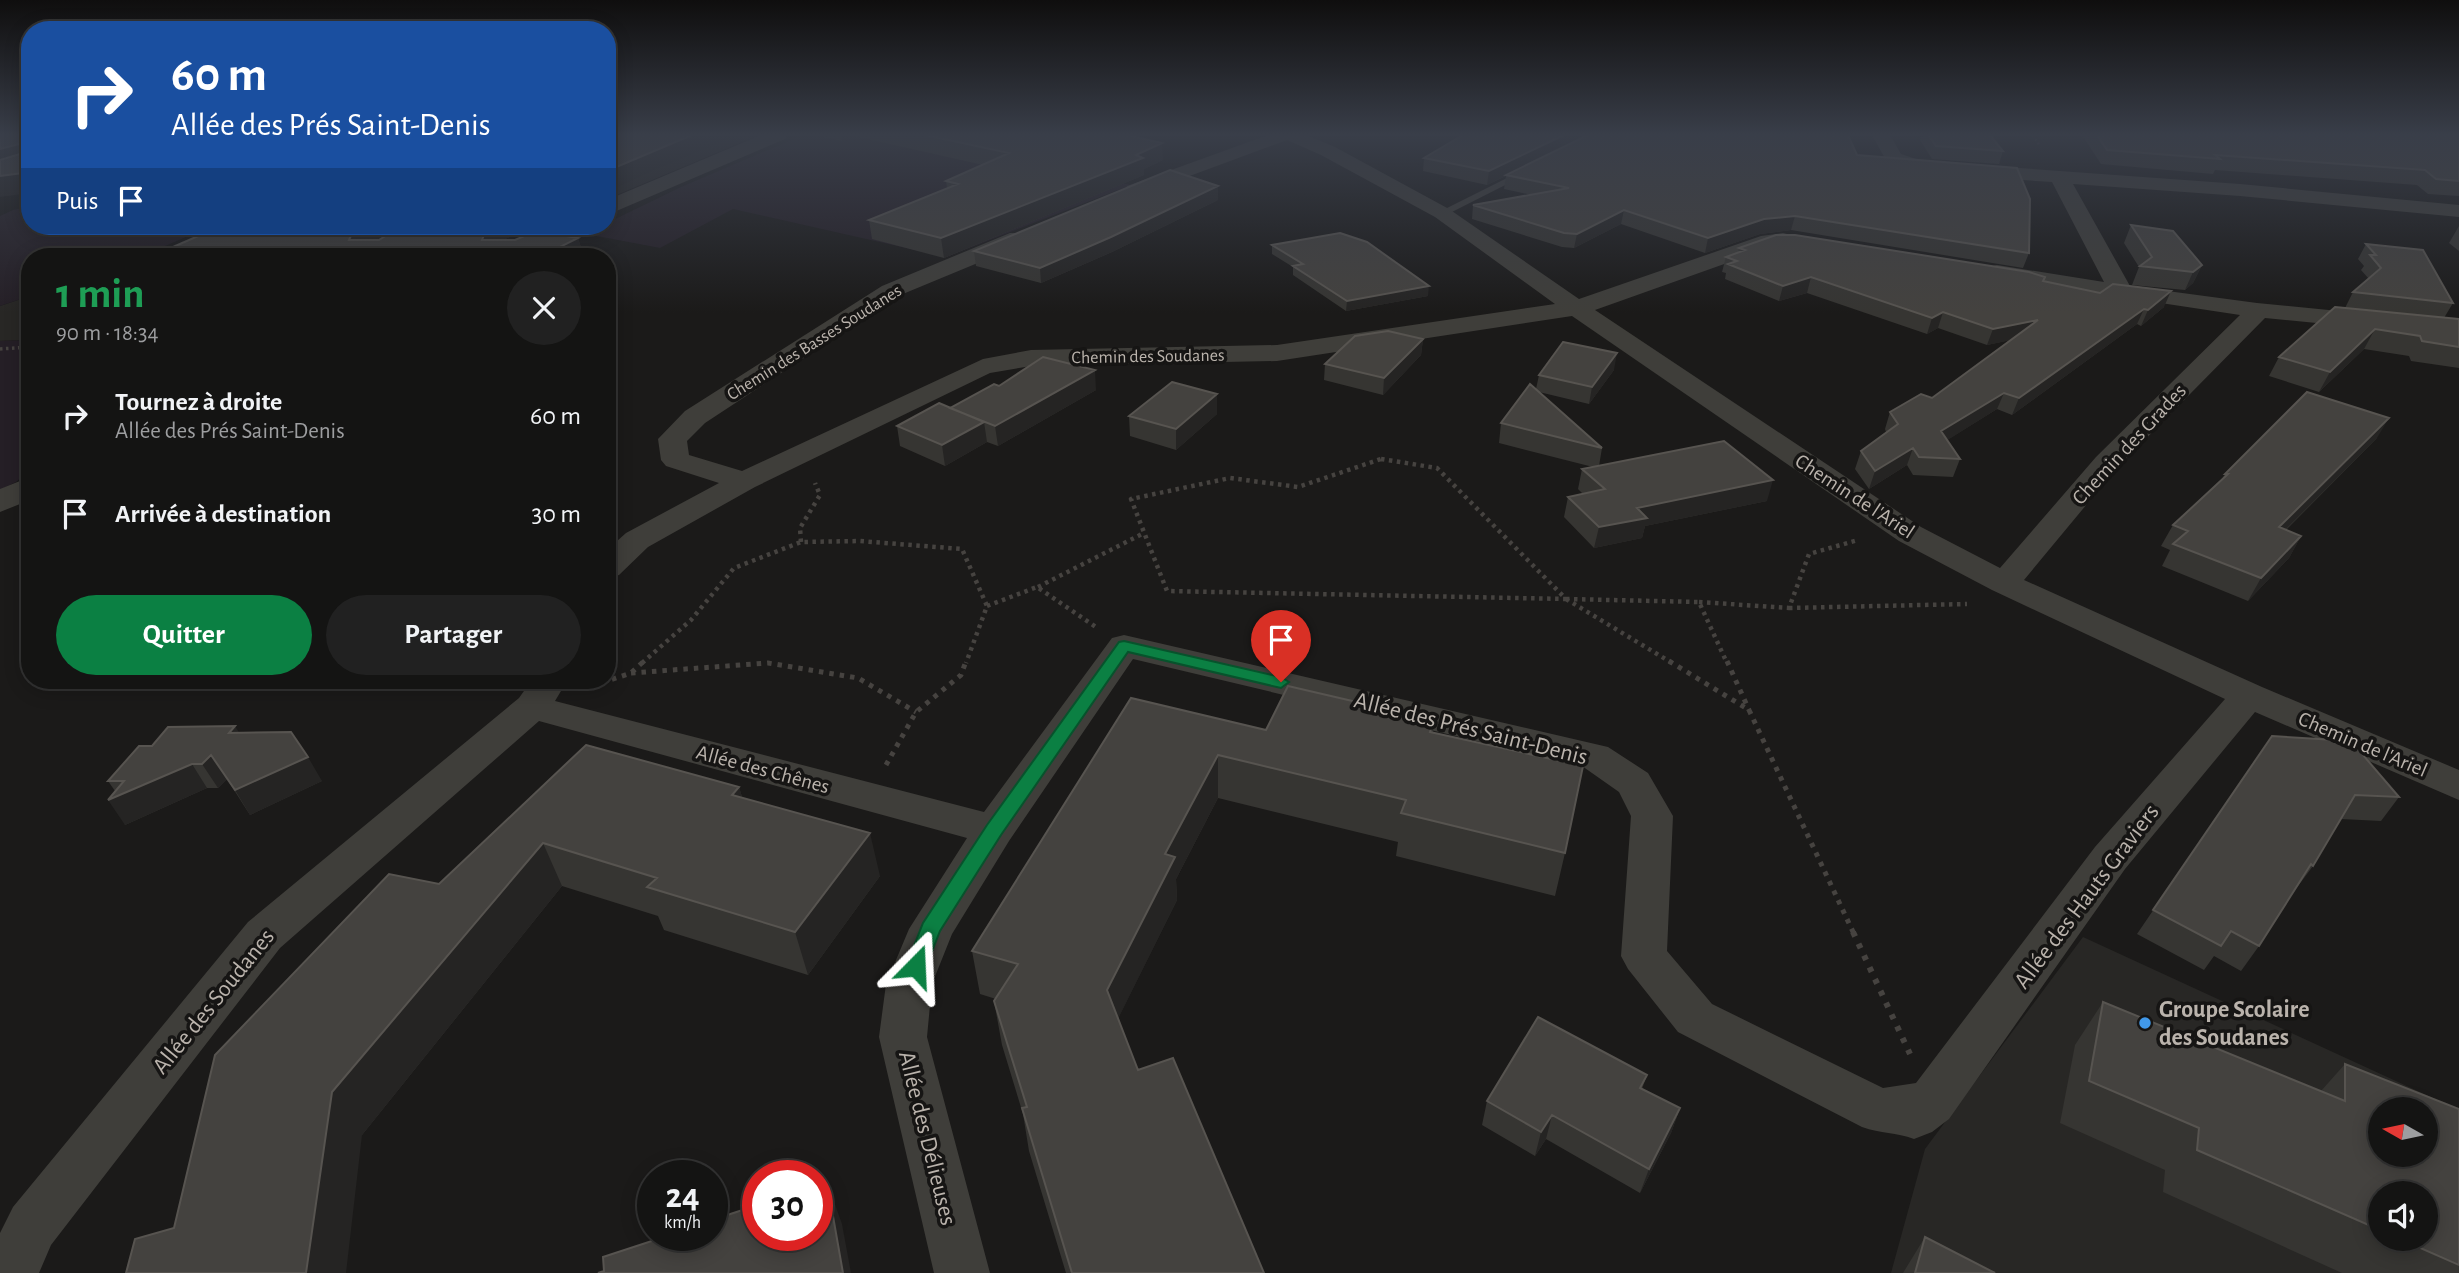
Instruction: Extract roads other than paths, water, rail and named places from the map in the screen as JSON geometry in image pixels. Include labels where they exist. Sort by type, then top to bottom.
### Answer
[{"type":"street","points":[[616,204],[639,194]]},
{"type":"street","points":[[1107,201],[1125,194]]},
{"type":"street","name":"Chemin de l'Ariel","points":[[1411,194],[1900,527],[2004,583],[2249,695],[2459,786]]},
{"type":"street","points":[[2069,194],[2121,292]]},
{"type":"street","points":[[2286,194],[2459,211]]},
{"type":"street","name":"Chemin des Basses Soudanes","points":[[744,481],[676,460],[672,439],[695,417],[890,292],[1043,228]]},
{"type":"street","points":[[522,248],[549,235]]},
{"type":"street","name":"Chemin des Soudanes","points":[[744,481],[983,367],[1031,358],[1276,353],[1576,308],[1769,241],[1805,242]]},
{"type":"street","points":[[1970,268],[2259,310],[2386,320],[2459,330]]},
{"type":"street","name":"Chemin des Grades","points":[[2004,583],[2106,463],[2259,310]]},
{"type":"street","points":[[616,560],[637,540],[744,481]]},
{"type":"street","points":[[0,502],[21,492]]},
{"type":"street","name":"Allée des Prés Saint-Denis","points":[[1124,646],[1594,756],[1633,783],[1651,816]]},
{"type":"street","name":"Allée des Délieuses","points":[[962,1273],[903,1038],[909,984],[931,929],[994,830],[1124,646]]},
{"type":"street","name":"Allée des Chênes","points":[[540,694],[869,797],[994,830]]},
{"type":"street","name":"Allée des Soudanes","points":[[10,1273],[32,1226],[264,935],[540,694]]},
{"type":"street","name":"Allée des Hauts Graviers","points":[[1651,816],[1633,956],[1647,991],[1690,1035],[1837,1114],[1900,1126],[1931,1103],[2110,858],[2249,695]]},
{"type":"lane","points":[[1442,213],[1480,194]]},
{"type":"place","name":"Groupe Scolaire des Soudanes","points":[[2145,1023]]}]
